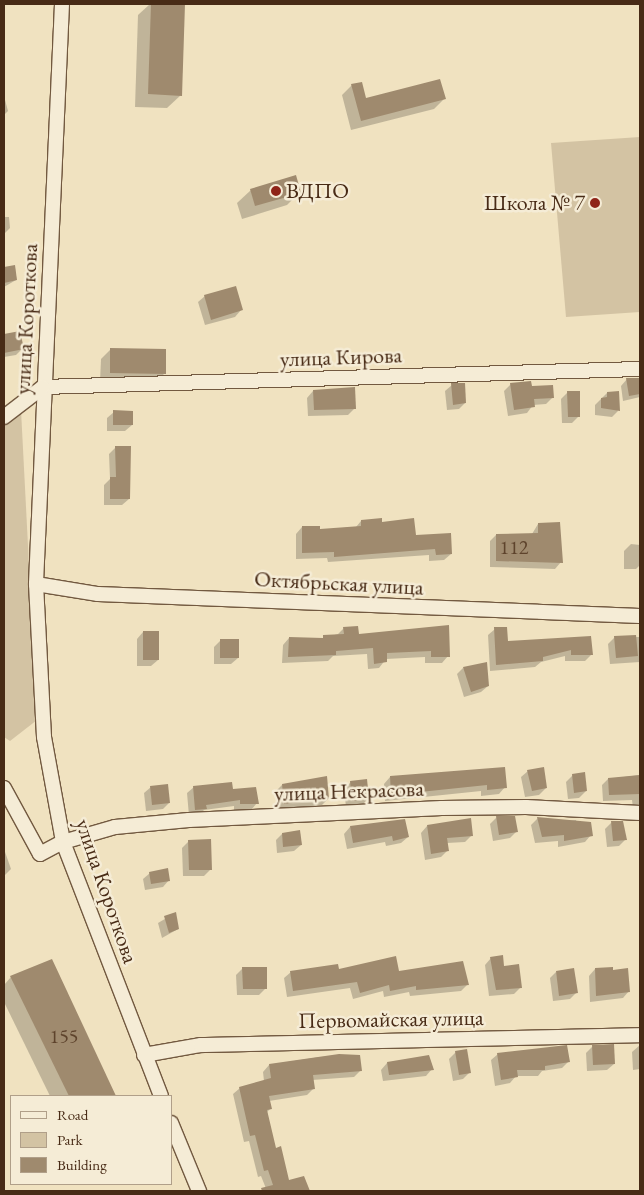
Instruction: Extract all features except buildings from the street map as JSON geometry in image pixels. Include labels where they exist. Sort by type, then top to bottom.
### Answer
[{"type":"street","name":"улица Короткова","points":[[62,4],[43,388],[36,584],[44,737],[63,842],[160,1095]]},
{"type":"street","name":"улица Кирова","points":[[43,388],[640,370]]},
{"type":"street","points":[[4,417],[43,388]]},
{"type":"street","name":"Октябрьская улица","points":[[36,584],[98,594],[640,616]]},
{"type":"street","name":"улица Некрасова","points":[[4,788],[40,854],[63,842],[115,827],[271,816],[526,807],[640,812]]},
{"type":"street","name":"Первомайская улица","points":[[144,1055],[201,1045],[640,1035]]},
{"type":"street","points":[[172,1125],[199,1191]]},
{"type":"green space","points":[[640,137],[640,312],[566,317],[551,143]]},
{"type":"green space","points":[[21,410],[37,720],[10,741],[4,737],[4,419]]},
{"type":"place","name":"ВДПО","points":[[276,191]]},
{"type":"place","name":"Школа № 7","points":[[595,203]]}]
